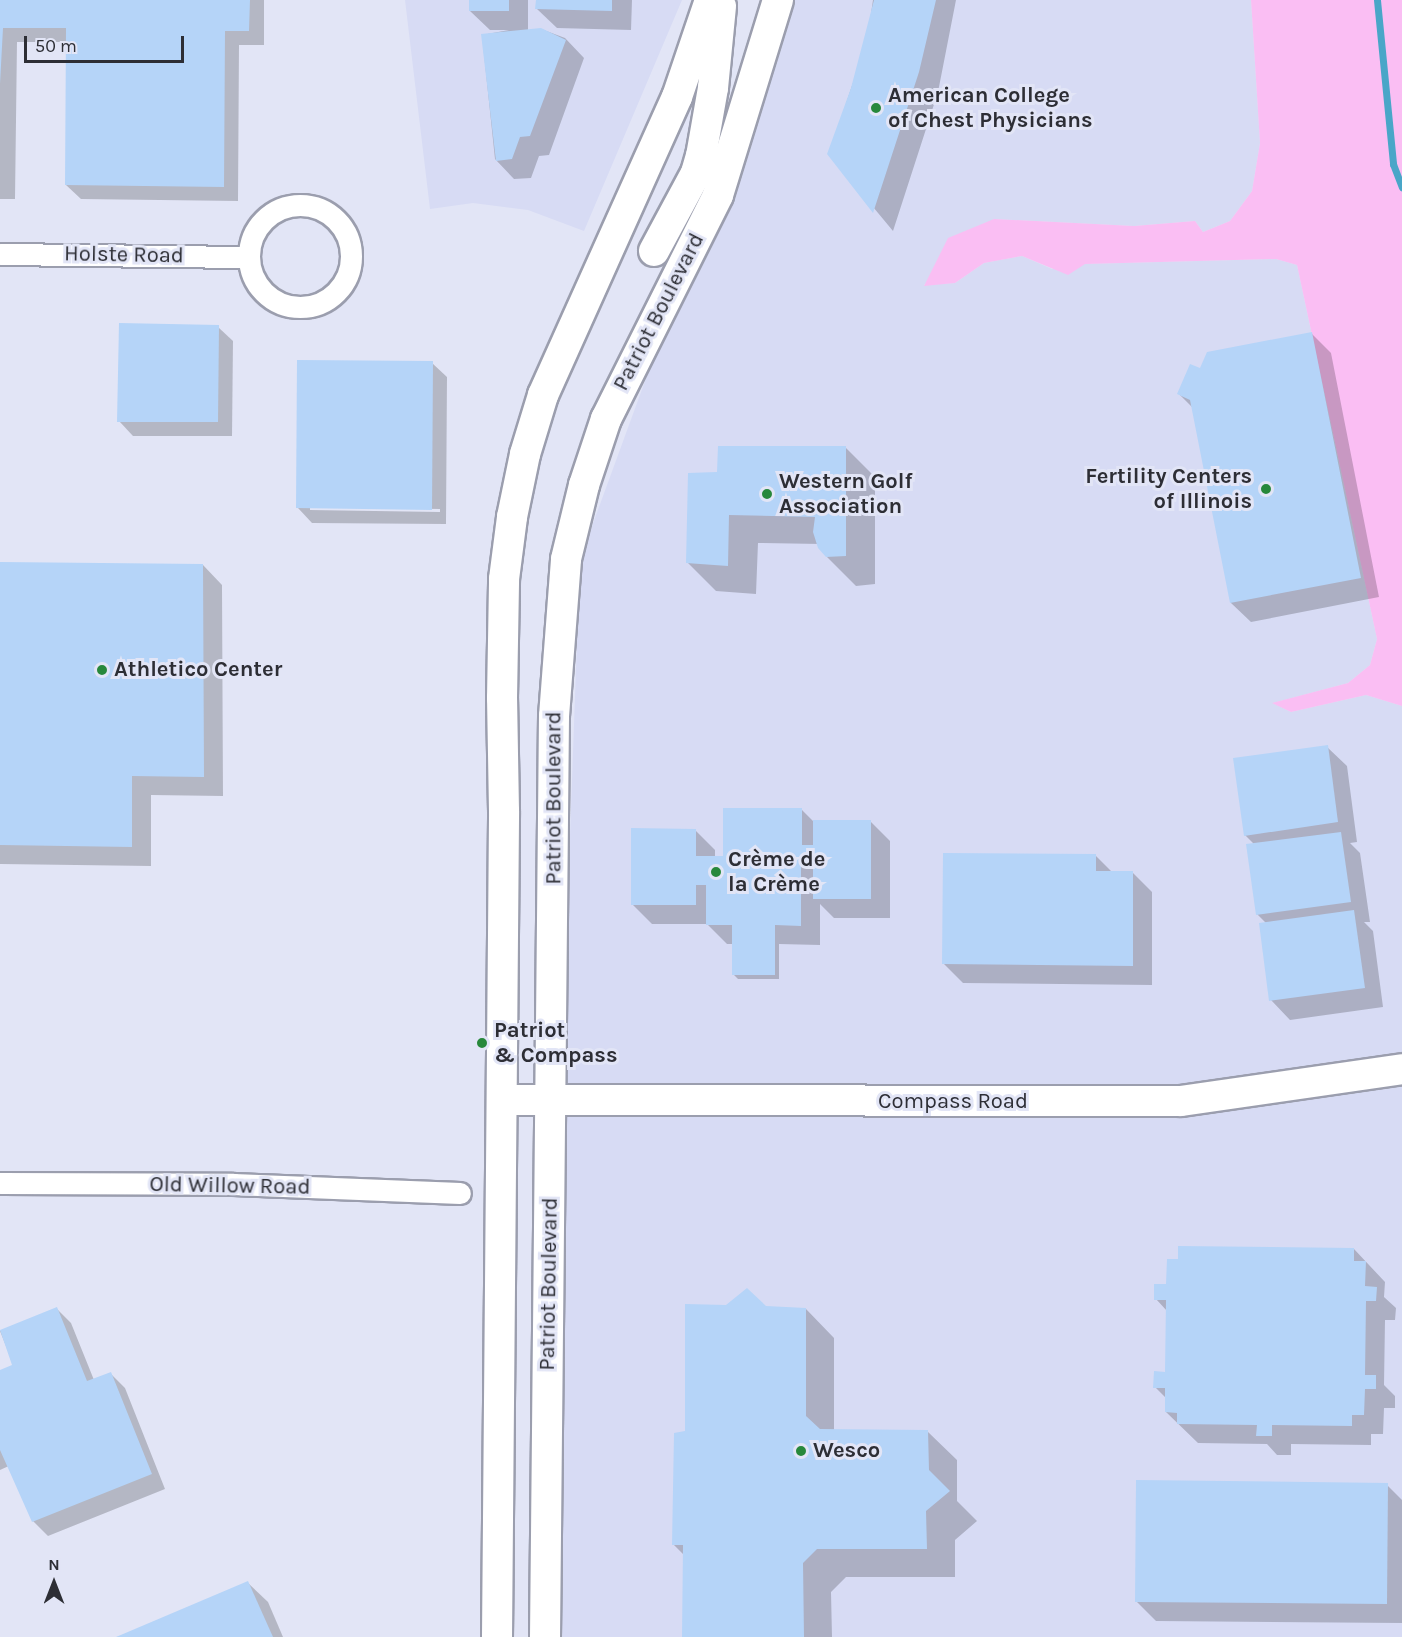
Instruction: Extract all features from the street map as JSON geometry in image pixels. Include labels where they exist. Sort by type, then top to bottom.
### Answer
[{"type":"main road","points":[[497,1637],[504,579],[525,454],[543,394],[600,264],[678,97],[710,0]]},
{"type":"main road","points":[[654,251],[696,173],[701,156],[713,88],[721,0]]},
{"type":"main road","name":"Patriot Boulevard","points":[[545,1637],[554,716],[566,559],[606,419],[718,195],[778,0]]},
{"type":"main road","points":[[600,264],[625,255],[654,251],[681,266]]},
{"type":"main road","name":"Compass Road","points":[[502,1100],[1181,1101],[1402,1069]]},
{"type":"street","points":[[293,205],[310,205],[332,217],[347,236],[351,252],[350,268],[338,289],[318,303],[302,307],[271,298],[255,280],[248,257],[254,232],[264,219],[293,205]]},
{"type":"street","name":"Holste Road","points":[[0,254],[248,257]]},
{"type":"street","name":"Old Willow Road","points":[[0,1183],[233,1184],[460,1192]]},
{"type":"shaded area","points":[[405,0],[682,0],[584,231],[528,210],[473,203],[430,209]]},
{"type":"shaded area","points":[[792,0],[1251,0],[1260,143],[1252,191],[1230,221],[1203,232],[1195,221],[1134,226],[994,219],[924,285],[955,283],[984,263],[1022,256],[1052,269],[1085,264],[1276,259],[1297,265],[1377,639],[1370,665],[1348,683],[1273,703],[1291,712],[1366,695],[1402,706],[1402,1637],[562,1637],[568,891],[580,559],[667,321]]},
{"type":"shaded area","points":[[1251,0],[1402,0],[1402,706],[1366,695],[1291,712],[1272,703],[1348,683],[1370,665],[1377,639],[1297,265],[1276,259],[1085,264],[1068,275],[1022,256],[984,263],[955,283],[924,286],[948,238],[994,219],[1134,226],[1195,221],[1203,232],[1230,221],[1252,191],[1260,143]]},
{"type":"building","points":[[0,0],[250,0],[249,31],[225,31],[224,187],[65,185],[66,28],[3,28],[0,84]]},
{"type":"building","points":[[469,0],[509,0],[509,11],[469,11]]},
{"type":"building","points":[[536,0],[612,0],[612,11],[535,9]]},
{"type":"building","name":"American College of Chest Physicians","points":[[874,0],[936,0],[919,72],[873,213],[827,154],[851,88]]},
{"type":"building","points":[[541,28],[566,40],[530,136],[520,137],[512,159],[496,161],[481,34]]},
{"type":"building","points":[[119,323],[219,325],[218,422],[117,422]]},
{"type":"building","points":[[1312,332],[1361,578],[1230,603],[1190,400],[1177,394],[1190,364],[1200,368],[1207,352]]},
{"type":"building","points":[[297,360],[433,361],[432,510],[296,508]]},
{"type":"building","name":"Western Golf Association","points":[[718,446],[846,446],[846,556],[826,557],[818,548],[813,532],[815,517],[729,515],[728,566],[686,563],[688,473],[717,472]]},
{"type":"building","name":"Athletico Center","points":[[0,562],[203,564],[204,777],[132,776],[132,847],[0,845]]},
{"type":"building","points":[[1328,745],[1338,822],[1244,836],[1233,758]]},
{"type":"building","name":"Crème de la Crème","points":[[723,808],[802,808],[802,845],[813,845],[813,820],[871,820],[871,899],[813,899],[813,859],[801,859],[801,926],[775,925],[775,975],[732,975],[732,925],[706,925],[706,885],[696,885],[696,905],[631,905],[631,828],[696,829],[696,856],[723,856]]},
{"type":"building","points":[[1341,832],[1351,902],[1256,915],[1246,844]]},
{"type":"building","points":[[943,853],[1096,854],[1096,871],[1133,871],[1133,966],[942,964]]},
{"type":"building","points":[[1354,910],[1365,988],[1269,1001],[1259,923]]},
{"type":"building","points":[[1178,1246],[1354,1248],[1354,1261],[1366,1261],[1365,1286],[1377,1287],[1376,1301],[1366,1301],[1365,1375],[1376,1375],[1376,1389],[1365,1389],[1364,1415],[1352,1415],[1352,1426],[1272,1425],[1272,1436],[1256,1436],[1257,1425],[1177,1424],[1177,1413],[1165,1412],[1165,1388],[1153,1388],[1154,1371],[1165,1372],[1166,1300],[1154,1300],[1154,1284],[1166,1284],[1167,1259],[1178,1259]]},
{"type":"building","name":"Wesco","points":[[747,1288],[766,1306],[806,1308],[806,1416],[820,1429],[928,1430],[929,1470],[950,1491],[926,1511],[927,1549],[817,1549],[803,1563],[804,1637],[682,1637],[683,1545],[672,1545],[674,1433],[685,1431],[685,1304],[726,1305]]},
{"type":"building","points":[[57,1307],[87,1381],[111,1372],[152,1474],[32,1522],[0,1450],[0,1370],[12,1365],[0,1330]]},
{"type":"building","points":[[1136,1480],[1388,1483],[1387,1604],[1135,1602]]},
{"type":"building","points":[[248,1581],[273,1637],[116,1637]]},
{"type":"waterway","points":[[1377,0],[1393,164],[1402,187]]},
{"type":"place","name":"American College of Chest Physicians","points":[[876,108]]},
{"type":"place","name":"Fertility Centers of Illinois","points":[[1266,489]]},
{"type":"place","name":"Western Golf Association","points":[[767,494]]},
{"type":"place","name":"Athletico Center","points":[[102,670]]},
{"type":"place","name":"Crème de la Crème","points":[[716,872]]},
{"type":"place","name":"Patriot & Compass","points":[[482,1043]]},
{"type":"place","name":"Wesco","points":[[801,1451]]}]
